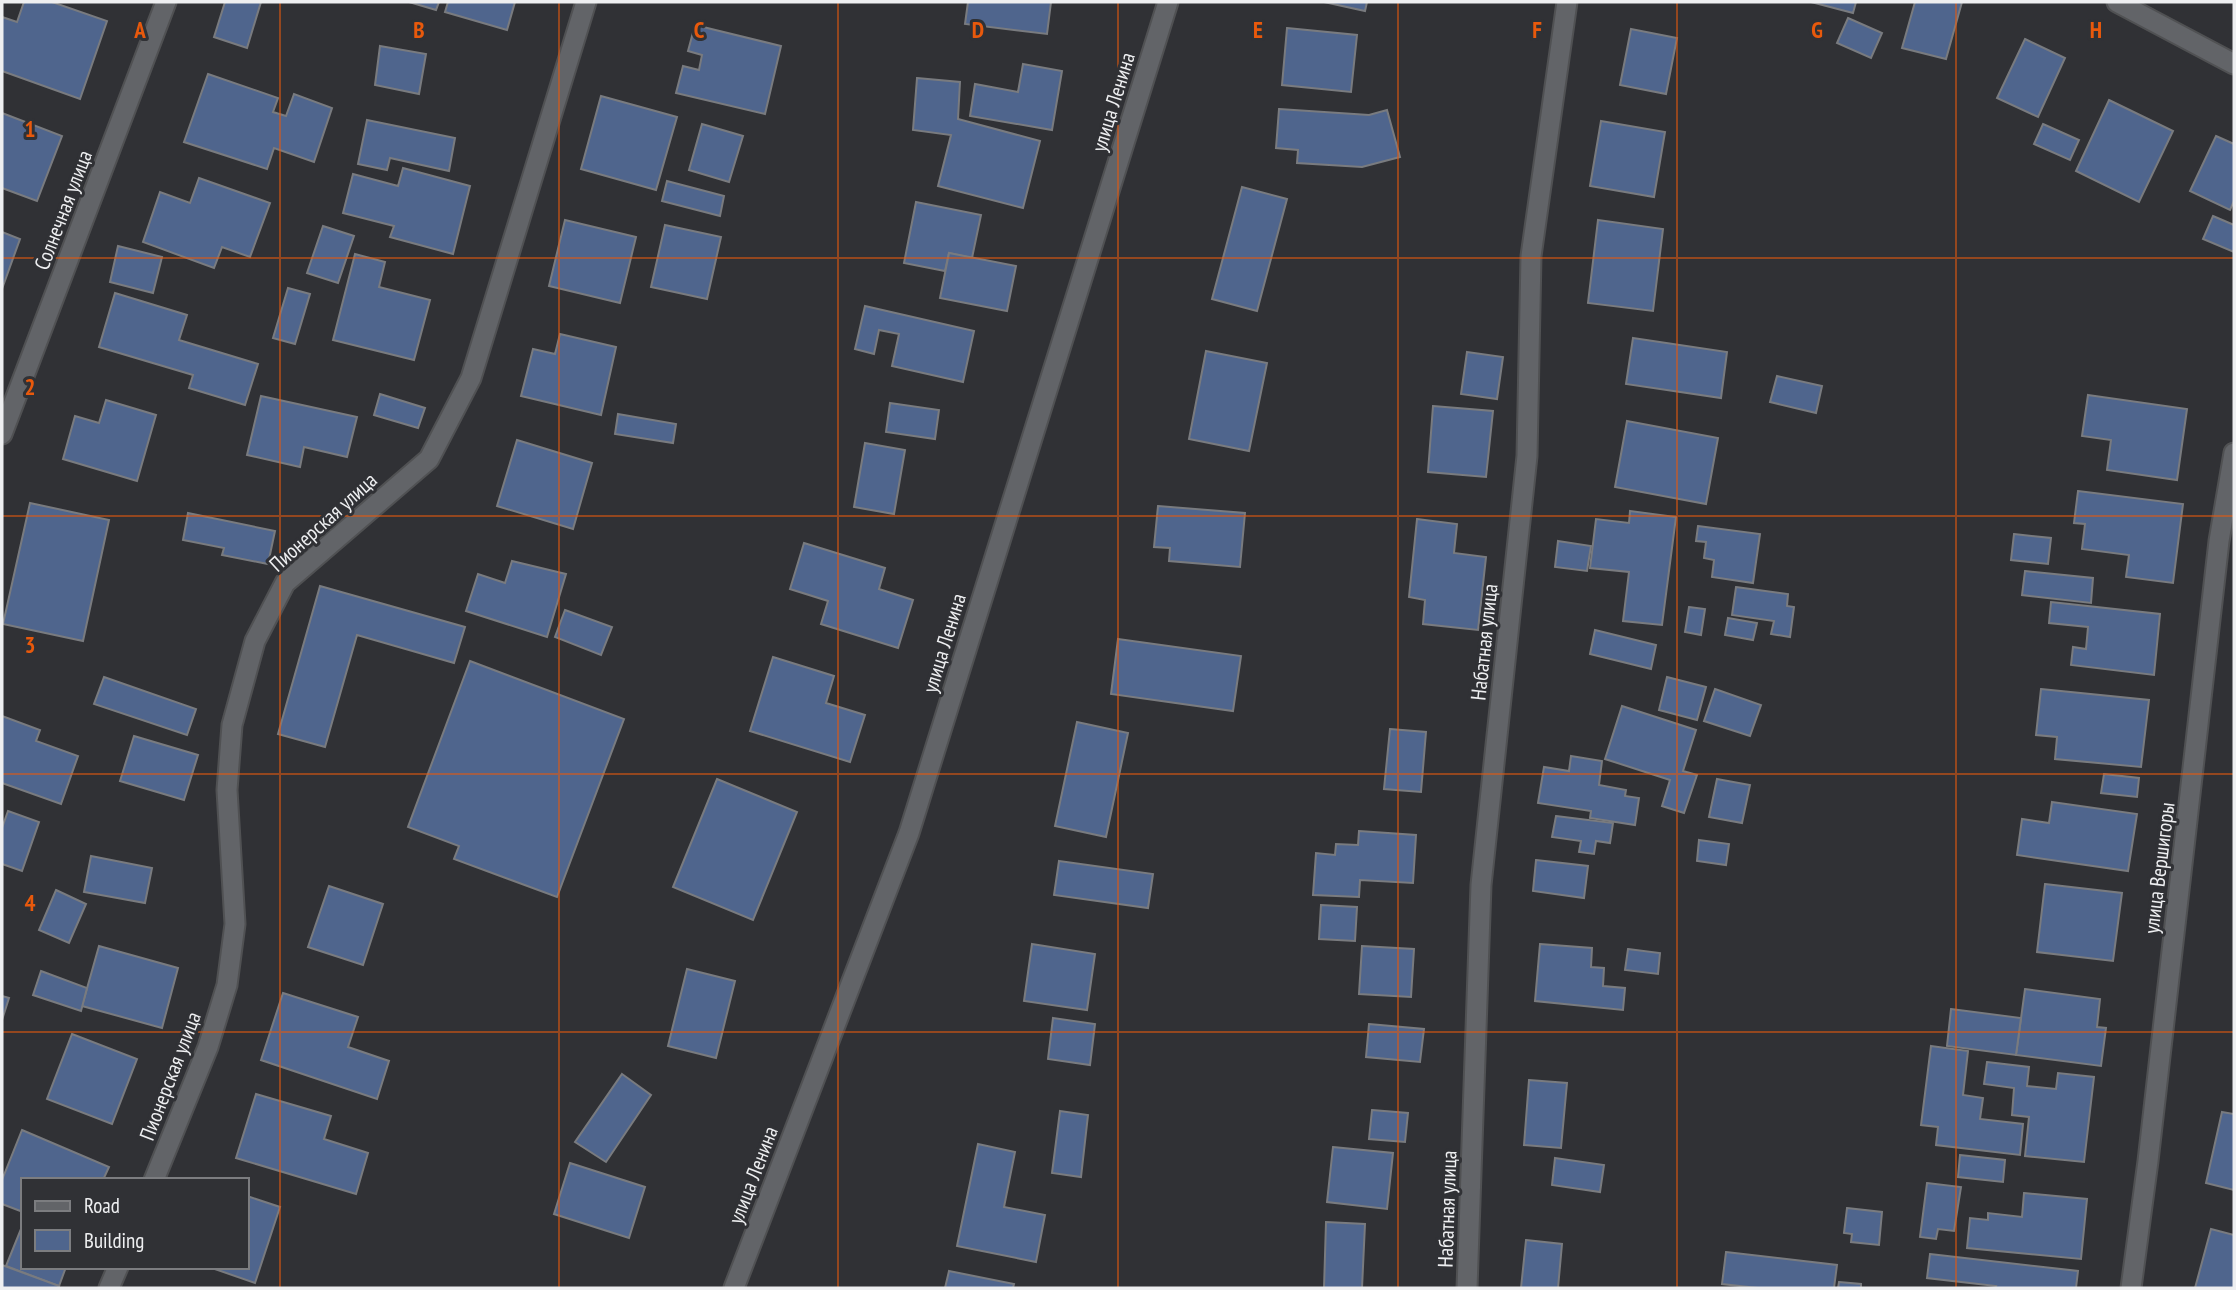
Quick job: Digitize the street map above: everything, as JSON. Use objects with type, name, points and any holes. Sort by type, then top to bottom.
[{"type":"street","name":"Солнечная улица","points":[[2,434],[166,2]]},
{"type":"street","name":"Пионерская улица","points":[[155,1178],[208,1047],[227,985],[235,925],[227,790],[232,724],[255,641],[285,583],[429,460],[471,379],[586,2]]},
{"type":"street","name":"улица Ленина","points":[[734,1288],[909,833],[1168,2]]},
{"type":"street","name":"Набатная улица","points":[[1467,1288],[1481,885],[1527,456],[1531,256],[1567,2]]},
{"type":"street","points":[[2117,2],[2234,64]]},
{"type":"street","name":"улица Вершигоры","points":[[2131,1288],[2227,542],[2234,453]]},
{"type":"street","points":[[109,1288],[117,1269]]},
{"type":"building","points":[[24,2],[52,2],[107,21],[80,99],[2,71],[2,17],[17,22]]},
{"type":"building","points":[[225,2],[261,2],[247,48],[214,37]]},
{"type":"building","points":[[409,2],[439,2],[436,10]]},
{"type":"building","points":[[448,2],[515,2],[507,30],[445,12]]},
{"type":"building","points":[[968,2],[1051,2],[1047,34],[965,24]]},
{"type":"building","points":[[1324,2],[1367,2],[1365,11]]},
{"type":"building","points":[[1811,2],[1856,2],[1853,13]]},
{"type":"building","points":[[1915,2],[1962,2],[1946,59],[1902,48]]},
{"type":"building","points":[[1848,18],[1882,33],[1871,58],[1837,43]]},
{"type":"building","points":[[695,25],[781,46],[765,114],[676,93],[683,66],[699,70],[702,55],[688,51]]},
{"type":"building","points":[[1287,28],[1357,35],[1351,92],[1282,85]]},
{"type":"building","points":[[1631,29],[1677,38],[1666,94],[1620,85]]},
{"type":"building","points":[[2025,39],[2065,58],[2038,117],[1997,98]]},
{"type":"building","points":[[380,46],[426,54],[419,94],[375,85]]},
{"type":"building","points":[[1023,64],[1062,71],[1052,130],[970,116],[975,84],[1018,92]]},
{"type":"building","points":[[208,74],[278,98],[273,112],[286,116],[294,94],[332,108],[314,162],[274,148],[267,169],[184,142]]},
{"type":"building","points":[[917,78],[960,82],[958,119],[1040,141],[1023,208],[938,186],[951,135],[913,130]]},
{"type":"building","points":[[601,96],[677,117],[656,190],[581,169]]},
{"type":"building","points":[[2109,100],[2173,131],[2139,202],[2076,171]]},
{"type":"building","points":[[1279,109],[1369,115],[1387,110],[1400,157],[1362,167],[1297,163],[1298,150],[1276,148]]},
{"type":"building","points":[[2,113],[62,136],[37,201],[2,188]]},
{"type":"building","points":[[367,120],[455,138],[449,171],[390,158],[387,170],[358,164]]},
{"type":"building","points":[[1601,121],[1665,132],[1654,197],[1590,186]]},
{"type":"building","points":[[702,124],[743,136],[729,182],[689,170]]},
{"type":"building","points":[[2043,124],[2079,140],[2070,160],[2034,144]]},
{"type":"building","points":[[2216,136],[2234,144],[2234,201],[2230,210],[2190,191]]},
{"type":"building","points":[[403,168],[470,186],[453,254],[390,237],[394,226],[343,213],[353,174],[398,186]]},
{"type":"building","points":[[199,178],[270,203],[250,257],[222,247],[214,268],[143,242],[160,192],[190,203]]},
{"type":"building","points":[[667,181],[724,196],[720,216],[662,201]]},
{"type":"building","points":[[1242,187],[1287,199],[1257,311],[1212,299]]},
{"type":"building","points":[[916,202],[981,215],[972,258],[949,253],[945,271],[904,263]]},
{"type":"building","points":[[2213,216],[2234,225],[2234,252],[2203,239]]},
{"type":"building","points":[[565,220],[636,237],[620,303],[549,286]]},
{"type":"building","points":[[1598,220],[1663,229],[1653,311],[1588,303]]},
{"type":"building","points":[[665,225],[721,237],[707,299],[651,287]]},
{"type":"building","points":[[323,226],[354,236],[338,283],[307,273]]},
{"type":"building","points":[[2,232],[20,239],[2,289]]},
{"type":"building","points":[[118,246],[162,257],[153,293],[110,282]]},
{"type":"building","points":[[949,253],[1016,266],[1007,311],[940,298]]},
{"type":"building","points":[[355,254],[385,262],[379,287],[430,300],[414,360],[333,340]]},
{"type":"building","points":[[288,288],[310,294],[295,344],[273,338]]},
{"type":"building","points":[[115,293],[187,315],[179,340],[258,364],[245,405],[189,388],[193,375],[99,347]]},
{"type":"building","points":[[865,306],[974,331],[963,382],[892,366],[899,334],[879,330],[874,354],[855,349]]},
{"type":"building","points":[[560,334],[616,347],[601,415],[521,396],[533,349],[555,354]]},
{"type":"building","points":[[1633,338],[1727,352],[1721,398],[1626,384]]},
{"type":"building","points":[[1206,351],[1267,363],[1249,451],[1189,439]]},
{"type":"building","points":[[1467,352],[1503,357],[1497,399],[1461,394]]},
{"type":"building","points":[[1777,376],[1822,386],[1816,413],[1770,402]]},
{"type":"building","points":[[380,394],[425,408],[418,428],[374,415]]},
{"type":"building","points":[[2088,395],[2187,409],[2177,480],[2107,470],[2111,440],[2082,436]]},
{"type":"building","points":[[261,396],[357,417],[347,457],[304,447],[300,467],[247,455]]},
{"type":"building","points":[[106,400],[156,415],[137,481],[63,459],[75,416],[99,423]]},
{"type":"building","points":[[890,403],[939,410],[935,439],[886,432]]},
{"type":"building","points":[[1433,406],[1493,411],[1486,477],[1428,472]]},
{"type":"building","points":[[618,414],[676,424],[673,443],[615,434]]},
{"type":"building","points":[[1627,421],[1718,438],[1706,504],[1615,487]]},
{"type":"building","points":[[517,440],[592,463],[573,529],[497,506]]},
{"type":"building","points":[[865,443],[905,450],[894,514],[854,507]]},
{"type":"building","points":[[2078,491],[2183,504],[2173,583],[2126,577],[2129,555],[2082,549],[2085,524],[2074,523]]},
{"type":"building","points":[[30,503],[109,520],[83,641],[3,624]]},
{"type":"building","points":[[1158,506],[1245,513],[1240,567],[1169,561],[1170,548],[1154,547]]},
{"type":"building","points":[[1630,511],[1676,517],[1662,625],[1623,621],[1629,572],[1590,568],[1596,519],[1629,523]]},
{"type":"building","points":[[188,513],[275,531],[268,564],[222,555],[224,548],[183,540]]},
{"type":"building","points":[[1417,519],[1457,524],[1454,553],[1486,557],[1478,630],[1423,624],[1425,600],[1409,597]]},
{"type":"building","points":[[1698,526],[1760,534],[1753,583],[1712,577],[1714,560],[1704,558],[1706,542],[1696,541]]},
{"type":"building","points":[[2014,534],[2051,538],[2048,564],[2011,560]]},
{"type":"building","points":[[1558,541],[1591,546],[1587,571],[1555,567]]},
{"type":"building","points":[[804,543],[885,568],[879,589],[913,600],[898,648],[821,624],[828,601],[790,589]]},
{"type":"building","points":[[512,561],[566,574],[547,637],[466,611],[478,574],[505,583]]},
{"type":"building","points":[[2025,571],[2093,578],[2091,603],[2022,595]]},
{"type":"building","points":[[320,586],[465,627],[454,663],[357,635],[325,747],[278,734]]},
{"type":"building","points":[[1736,587],[1788,594],[1787,606],[1794,607],[1790,637],[1771,634],[1774,621],[1732,615]]},
{"type":"building","points":[[2051,602],[2160,614],[2154,675],[2071,665],[2073,647],[2086,649],[2088,627],[2049,623]]},
{"type":"building","points":[[1689,607],[1705,609],[1701,635],[1685,632]]},
{"type":"building","points":[[565,610],[612,627],[601,655],[555,637]]},
{"type":"building","points":[[1728,618],[1757,623],[1753,640],[1725,635]]},
{"type":"building","points":[[1595,630],[1656,645],[1651,669],[1590,654]]},
{"type":"building","points":[[1118,639],[1241,656],[1233,711],[1111,694]]},
{"type":"building","points":[[773,657],[834,676],[826,703],[865,715],[850,762],[750,731]]},
{"type":"building","points":[[470,661],[624,719],[557,897],[454,859],[459,846],[408,827]]},
{"type":"building","points":[[104,677],[196,709],[187,735],[94,704]]},
{"type":"building","points":[[1667,677],[1706,687],[1697,720],[1659,710]]},
{"type":"building","points":[[1715,689],[1761,705],[1750,736],[1704,721]]},
{"type":"building","points":[[2041,689],[2149,700],[2141,767],[2055,759],[2057,737],[2036,735]]},
{"type":"building","points":[[1622,706],[1696,730],[1683,771],[1697,775],[1684,813],[1662,806],[1670,780],[1605,759]]},
{"type":"building","points":[[2,716],[40,730],[36,741],[78,756],[61,804],[2,783]]},
{"type":"building","points":[[1077,722],[1128,733],[1106,837],[1055,826]]},
{"type":"building","points":[[1390,729],[1426,732],[1421,792],[1384,789]]},
{"type":"building","points":[[134,736],[198,755],[184,800],[120,781]]},
{"type":"building","points":[[1571,756],[1602,761],[1599,785],[1626,790],[1625,796],[1639,798],[1635,825],[1590,818],[1591,811],[1538,803],[1544,767],[1569,771]]},
{"type":"building","points":[[2104,774],[2139,778],[2137,797],[2101,793]]},
{"type":"building","points":[[717,779],[797,812],[753,920],[673,887]]},
{"type":"building","points":[[1717,779],[1750,785],[1742,823],[1709,817]]},
{"type":"building","points":[[2052,802],[2137,814],[2128,871],[2017,855],[2022,819],[2049,823]]},
{"type":"building","points":[[8,811],[39,822],[22,871],[2,864],[2,828]]},
{"type":"building","points":[[1556,816],[1613,823],[1610,843],[1596,841],[1594,854],[1579,852],[1581,841],[1552,837]]},
{"type":"building","points":[[1359,831],[1416,835],[1413,883],[1360,880],[1359,897],[1313,895],[1316,853],[1335,855],[1336,844],[1358,845]]},
{"type":"building","points":[[1699,840],[1729,844],[1726,865],[1697,861]]},
{"type":"building","points":[[91,856],[152,868],[145,903],[84,892]]},
{"type":"building","points":[[1536,860],[1588,866],[1584,898],[1533,891]]},
{"type":"building","points":[[1059,861],[1153,874],[1148,908],[1054,895]]},
{"type":"building","points":[[2045,884],[2122,893],[2113,961],[2037,952]]},
{"type":"building","points":[[329,886],[383,904],[363,965],[308,947]]},
{"type":"building","points":[[56,890],[86,904],[69,943],[39,930]]},
{"type":"building","points":[[1321,905],[1357,907],[1355,941],[1319,939]]},
{"type":"building","points":[[1032,944],[1095,954],[1087,1010],[1024,1001]]},
{"type":"building","points":[[1540,944],[1592,948],[1591,967],[1604,968],[1603,986],[1625,988],[1623,1010],[1535,1001]]},
{"type":"building","points":[[99,946],[178,968],[162,1028],[82,1006]]},
{"type":"building","points":[[1362,946],[1414,949],[1411,997],[1359,994]]},
{"type":"building","points":[[1628,949],[1660,953],[1658,974],[1625,970]]},
{"type":"building","points":[[687,969],[735,981],[716,1058],[668,1046]]},
{"type":"building","points":[[41,971],[87,988],[81,1011],[33,995]]},
{"type":"building","points":[[2025,989],[2100,999],[2097,1027],[2106,1028],[2101,1066],[2016,1055]]},
{"type":"building","points":[[283,993],[358,1017],[348,1047],[389,1061],[377,1099],[261,1060]]},
{"type":"building","points":[[2,996],[9,998],[2,1020]]},
{"type":"building","points":[[1951,1009],[2021,1018],[2016,1055],[1947,1046]]},
{"type":"building","points":[[1053,1018],[1095,1024],[1090,1065],[1048,1059]]},
{"type":"building","points":[[1369,1024],[1424,1029],[1420,1062],[1366,1057]]},
{"type":"building","points":[[72,1034],[137,1059],[112,1124],[47,1099]]},
{"type":"building","points":[[1931,1046],[1968,1051],[1963,1095],[1983,1098],[1980,1119],[2023,1124],[2020,1155],[1936,1145],[1938,1127],[1921,1125]]},
{"type":"building","points":[[1987,1062],[2029,1067],[2027,1086],[2056,1089],[2058,1073],[2094,1077],[2084,1162],[2025,1156],[2029,1117],[2012,1115],[2014,1088],[1984,1084]]},
{"type":"building","points":[[622,1074],[651,1095],[606,1162],[575,1142]]},
{"type":"building","points":[[1529,1080],[1567,1083],[1561,1148],[1524,1145]]},
{"type":"building","points":[[256,1094],[331,1116],[324,1139],[368,1153],[356,1194],[236,1158]]},
{"type":"building","points":[[1372,1110],[1408,1113],[1405,1142],[1369,1139]]},
{"type":"building","points":[[1060,1111],[1088,1115],[1081,1177],[1052,1173]]},
{"type":"building","points":[[2222,1112],[2234,1114],[2234,1190],[2206,1183]]},
{"type":"building","points":[[22,1130],[109,1167],[104,1178],[21,1178],[21,1211],[2,1204],[2,1180]]},
{"type":"building","points":[[978,1144],[1015,1152],[1004,1207],[1045,1215],[1036,1262],[957,1246]]},
{"type":"building","points":[[1333,1147],[1393,1153],[1387,1209],[1327,1202]]},
{"type":"building","points":[[1960,1155],[2005,1160],[2003,1182],[1958,1177]]},
{"type":"building","points":[[1555,1158],[1604,1165],[1600,1192],[1552,1185]]},
{"type":"building","points":[[570,1163],[645,1187],[629,1238],[554,1214]]},
{"type":"building","points":[[1927,1183],[1961,1187],[1954,1231],[1938,1229],[1936,1239],[1920,1237]]},
{"type":"building","points":[[2024,1193],[2087,1199],[2081,1259],[1967,1248],[1970,1218],[1988,1220],[1988,1213],[2022,1217]]},
{"type":"building","points":[[248,1196],[280,1207],[255,1283],[215,1269],[248,1269]]},
{"type":"building","points":[[1847,1208],[1882,1212],[1879,1245],[1851,1242],[1852,1234],[1844,1233]]},
{"type":"building","points":[[1326,1222],[1365,1224],[1362,1288],[1324,1288]]},
{"type":"building","points":[[21,1229],[21,1269],[65,1269],[59,1286],[6,1266]]},
{"type":"building","points":[[2211,1229],[2234,1235],[2234,1288],[2195,1288]]},
{"type":"building","points":[[1526,1240],[1562,1244],[1558,1288],[1521,1288]]},
{"type":"building","points":[[1726,1252],[1837,1265],[1834,1288],[1758,1288],[1722,1284]]},
{"type":"building","points":[[1930,1254],[2078,1271],[2076,1288],[1995,1288],[1996,1286],[1927,1278]]},
{"type":"building","points":[[2,1265],[59,1286],[2,1288]]},
{"type":"building","points":[[949,1271],[1014,1284],[1013,1288],[945,1288]]},
{"type":"building","points":[[1839,1282],[1861,1284],[1861,1288],[1838,1288]]}]
